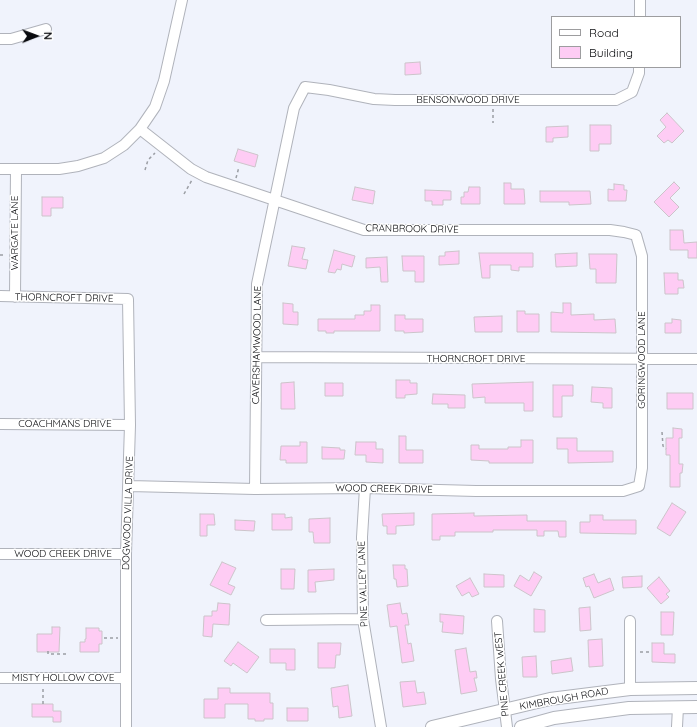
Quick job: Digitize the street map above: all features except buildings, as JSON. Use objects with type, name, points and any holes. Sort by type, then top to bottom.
[{"type":"street","points":[[0,168],[59,169],[89,163],[114,153],[140,129],[155,106],[162,89],[182,0]]},
{"type":"street","points":[[640,0],[640,16]]},
{"type":"street","points":[[0,39],[11,39],[46,29]]},
{"type":"street","name":"BENSONWOOD DRIVE","points":[[305,87],[330,90],[374,99],[395,100],[616,100],[632,92],[639,68]]},
{"type":"street","name":"CAVERSHAMWOOD LANE","points":[[255,489],[257,284],[294,108],[305,87]]},
{"type":"street","name":"CRANBROOK DRIVE","points":[[140,129],[197,172],[224,185],[364,230],[610,230],[636,235]]},
{"type":"street","name":"WARGATE LANE","points":[[15,297],[16,169]]},
{"type":"street","name":"GORINGWOOD LANE","points":[[636,235],[642,256],[642,468],[639,486]]},
{"type":"street","name":"THORNCROFT DRIVE","points":[[0,296],[128,299]]},
{"type":"street","name":"DOGWOOD VILLA DRIVE","points":[[126,727],[126,554],[130,425],[128,299]]},
{"type":"street","name":"THORNCROFT DRIVE","points":[[256,357],[697,359]]},
{"type":"street","name":"COACHMANS DRIVE","points":[[0,424],[130,425]]},
{"type":"street","name":"WOOD CREEK DRIVE","points":[[129,486],[255,489],[365,488],[476,491],[623,491],[639,486]]},
{"type":"street","name":"PINE VALLEY LANE","points":[[365,488],[362,537],[363,619],[381,727]]},
{"type":"street","name":"WOOD CREEK DRIVE","points":[[0,554],[126,554]]},
{"type":"street","points":[[266,620],[363,619]]},
{"type":"street","name":"PINE CREEK WEST","points":[[497,620],[504,710],[507,727]]},
{"type":"street","points":[[630,621],[630,688]]},
{"type":"street","name":"MISTY HOLLOW COVE","points":[[0,678],[126,678]]},
{"type":"street","name":"KIMBROUGH ROAD","points":[[432,727],[550,699],[630,688],[697,688]]},
{"type":"street","points":[[677,727],[678,707]]},
{"type":"street","name":"KIMBROUGH ROAD","points":[[521,727],[554,718],[629,708],[697,707]]},
{"type":"path","points":[[493,107],[493,123]]},
{"type":"path","points":[[145,170],[148,160],[161,145]]},
{"type":"path","points":[[184,194],[197,172]]},
{"type":"path","points":[[662,432],[663,446],[666,449]]},
{"type":"path","points":[[104,638],[126,638]]},
{"type":"path","points":[[48,651],[48,654],[68,654]]},
{"type":"path","points":[[636,652],[652,652]]},
{"type":"path","points":[[43,704],[44,678]]}]
